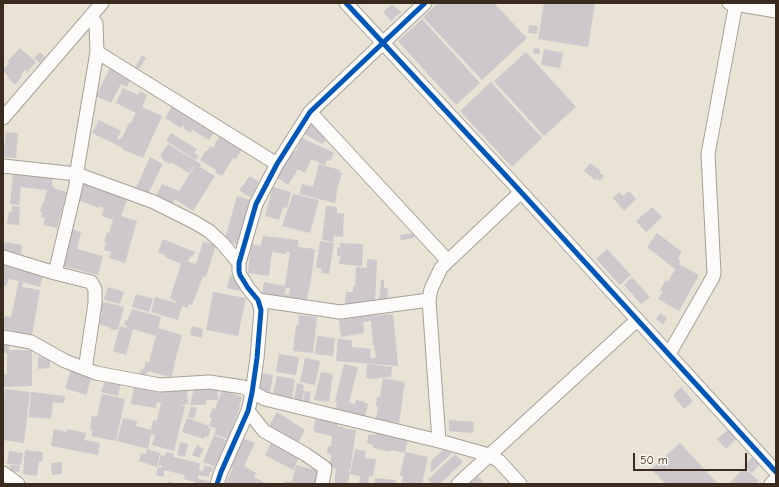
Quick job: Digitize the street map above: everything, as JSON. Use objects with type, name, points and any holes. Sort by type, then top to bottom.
[{"type":"street","points":[[3,118],[102,3]]},
{"type":"street","points":[[346,3],[522,192],[776,472]]},
{"type":"street","points":[[217,484],[248,411],[257,358],[261,310],[258,300],[240,275],[239,263],[256,204],[277,164],[310,112],[425,3]]},
{"type":"street","points":[[669,354],[714,273],[708,154],[734,3],[776,11]]},
{"type":"street","points":[[55,273],[76,185],[97,52],[96,24],[91,16]]},
{"type":"street","points":[[97,52],[277,164]]},
{"type":"street","points":[[310,112],[448,261]]},
{"type":"street","points":[[3,166],[77,174],[154,202],[209,231],[222,243],[239,263]]},
{"type":"street","points":[[439,441],[429,300],[431,289],[441,268],[522,192]]},
{"type":"street","points":[[3,257],[90,282],[95,290],[95,303],[86,363],[83,368]]},
{"type":"street","points":[[258,300],[340,312],[429,300]]},
{"type":"street","points":[[458,484],[637,320]]},
{"type":"street","points":[[3,337],[31,342],[65,361],[96,373],[160,385],[209,382],[243,387],[265,399],[439,441],[489,455],[498,461],[520,484]]},
{"type":"street","points":[[248,411],[264,431],[305,454],[325,468],[322,484]]},
{"type":"street","points":[[3,473],[18,484]]},
{"type":"street","points":[[771,484],[776,479]]},
{"type":"building","points":[[438,3],[494,3],[527,38],[482,80],[423,17]]},
{"type":"building","points":[[544,3],[595,3],[588,47],[538,39]]},
{"type":"building","points":[[392,4],[401,12],[391,21],[383,12]]},
{"type":"building","points":[[422,19],[480,83],[456,105],[398,41]]},
{"type":"building","points":[[529,25],[538,26],[537,34],[528,33]]},
{"type":"building","points":[[20,48],[36,62],[27,72],[25,70],[15,85],[7,77],[8,76],[3,70],[9,63],[7,62]]},
{"type":"building","points":[[534,48],[540,49],[540,54],[533,53]]},
{"type":"building","points":[[544,49],[563,53],[560,68],[541,65]]},
{"type":"building","points":[[40,52],[45,57],[40,63],[34,58]]},
{"type":"building","points":[[526,52],[576,107],[544,136],[494,81]]},
{"type":"building","points":[[142,55],[146,58],[139,69],[135,67]]},
{"type":"building","points":[[110,68],[131,78],[127,87],[121,84],[111,103],[96,96]]},
{"type":"building","points":[[491,82],[542,138],[512,167],[460,111]]},
{"type":"building","points":[[123,88],[138,95],[140,91],[147,95],[142,107],[162,116],[143,158],[92,133],[99,120],[121,131],[117,139],[119,140],[122,138],[129,123],[130,124],[136,113],[116,103]]},
{"type":"building","points":[[173,105],[215,131],[209,140],[192,130],[191,133],[183,128],[185,126],[183,125],[181,128],[165,118]]},
{"type":"building","points":[[312,123],[328,138],[322,144],[305,134]]},
{"type":"building","points":[[6,132],[18,133],[16,158],[3,157]]},
{"type":"building","points":[[171,133],[197,149],[194,153],[199,156],[196,160],[166,141]]},
{"type":"building","points":[[220,135],[242,149],[236,159],[233,158],[222,176],[215,172],[216,170],[200,160],[210,146],[213,148]]},
{"type":"building","points":[[302,138],[334,153],[330,161],[327,160],[325,165],[311,159],[305,173],[298,169],[288,185],[276,177],[293,152],[296,151]]},
{"type":"building","points":[[168,144],[201,164],[200,167],[215,176],[193,211],[175,199],[173,203],[156,196],[162,184],[179,191],[194,167],[189,173],[171,162],[170,164],[162,160],[163,158],[160,156]]},
{"type":"building","points":[[150,157],[163,164],[148,194],[136,188]]},
{"type":"building","points":[[590,163],[601,171],[600,173],[604,176],[600,181],[596,178],[595,180],[584,171]]},
{"type":"building","points":[[319,164],[340,170],[339,172],[342,173],[336,193],[335,203],[299,194],[302,184],[313,187]]},
{"type":"building","points":[[13,173],[53,177],[53,188],[67,192],[57,228],[43,225],[45,218],[41,217],[42,212],[40,211],[47,190],[21,187],[19,205],[10,204]]},
{"type":"building","points":[[250,176],[259,182],[250,197],[239,190]]},
{"type":"building","points":[[85,182],[128,197],[121,216],[137,221],[125,263],[109,258],[111,252],[104,250],[106,243],[104,242],[107,232],[109,233],[113,220],[102,216],[104,208],[99,206],[99,208],[78,200]]},
{"type":"building","points":[[273,187],[291,192],[287,208],[283,207],[279,220],[265,216]]},
{"type":"building","points":[[629,191],[636,199],[624,211],[613,198],[619,192],[623,196]]},
{"type":"building","points":[[293,194],[319,200],[310,233],[282,226]]},
{"type":"building","points":[[237,196],[250,200],[237,244],[228,242],[225,239]]},
{"type":"building","points":[[12,206],[20,207],[19,225],[7,224],[9,212],[12,212]]},
{"type":"building","points":[[326,206],[337,207],[337,213],[344,214],[343,237],[334,236],[333,242],[322,240]]},
{"type":"building","points":[[652,207],[662,217],[646,232],[636,221]]},
{"type":"building","points":[[72,229],[81,232],[77,249],[103,256],[98,275],[63,266]]},
{"type":"building","points":[[414,233],[414,238],[401,240],[400,235]]},
{"type":"building","points":[[657,233],[682,252],[678,258],[681,261],[679,264],[699,275],[679,311],[658,299],[663,292],[660,290],[666,280],[668,282],[675,269],[647,247]]},
{"type":"building","points":[[263,236],[298,240],[298,247],[315,249],[307,300],[262,294],[264,282],[285,286],[290,252],[286,252],[286,254],[272,252],[269,276],[248,273],[251,244],[261,246]],"holes":[[[286,288],[290,288],[289,295],[285,294]]]},
{"type":"building","points":[[163,239],[195,252],[192,257],[190,256],[188,262],[196,264],[203,242],[216,245],[206,277],[203,276],[192,305],[189,304],[188,308],[182,306],[178,320],[151,312],[155,297],[176,303],[177,301],[171,300],[172,298],[170,298],[181,264],[158,252]]},
{"type":"building","points":[[320,241],[334,243],[329,274],[321,273],[322,269],[316,268]]},
{"type":"building","points":[[5,242],[22,245],[21,254],[3,251]]},
{"type":"building","points":[[340,243],[363,244],[362,266],[339,264],[340,256],[337,256],[337,247],[340,248]]},
{"type":"building","points":[[607,249],[631,275],[620,285],[596,259]]},
{"type":"building","points":[[367,259],[377,260],[375,303],[362,305],[345,304],[346,292],[353,292],[353,286],[355,286],[356,267],[367,268]]},
{"type":"building","points":[[3,263],[44,272],[40,287],[23,282],[22,287],[40,290],[32,335],[3,329],[3,318],[5,318],[5,316],[11,317],[19,281],[9,279],[6,286],[3,286]]},
{"type":"building","points":[[230,275],[237,277],[241,284],[239,291],[227,288]]},
{"type":"building","points":[[632,277],[650,297],[641,304],[624,285]]},
{"type":"building","points":[[381,280],[384,280],[384,288],[388,288],[387,303],[379,302]]},
{"type":"building","points":[[108,287],[124,292],[120,304],[105,300],[104,298]]},
{"type":"building","points":[[213,292],[246,298],[238,336],[206,330]]},
{"type":"building","points":[[136,294],[153,299],[149,312],[132,307]]},
{"type":"building","points":[[102,302],[124,307],[118,329],[110,329],[111,328],[99,324],[102,312],[100,312]]},
{"type":"building","points":[[132,309],[161,317],[158,328],[182,335],[171,377],[148,371],[146,376],[140,375],[141,369],[144,369],[146,361],[149,362],[156,336],[133,329],[126,355],[113,351],[120,326],[127,328],[127,326],[124,325],[125,320],[127,321]]},
{"type":"building","points":[[660,313],[667,318],[663,324],[656,319]]},
{"type":"building","points":[[393,314],[398,366],[336,361],[338,339],[352,340],[352,347],[371,349],[370,358],[376,358],[373,345],[371,321],[363,322],[364,333],[341,337],[339,320],[372,315]]},
{"type":"building","points":[[299,315],[317,317],[313,353],[293,351],[296,325],[298,326]]},
{"type":"building","points":[[192,326],[203,329],[202,338],[190,335]]},
{"type":"building","points":[[317,336],[335,338],[333,356],[315,354]]},
{"type":"building","points":[[3,344],[9,344],[9,350],[32,350],[32,386],[3,387],[3,374],[7,374],[7,353],[3,353]]},
{"type":"building","points":[[279,354],[299,357],[296,375],[276,372]]},
{"type":"building","points":[[50,356],[50,368],[38,369],[38,357]]},
{"type":"building","points":[[305,358],[320,361],[315,385],[300,382]]},
{"type":"building","points":[[344,364],[358,367],[349,403],[355,404],[356,400],[368,404],[365,417],[335,410],[337,402],[335,401]]},
{"type":"building","points":[[367,364],[392,367],[391,377],[378,379],[366,378]]},
{"type":"building","points":[[71,370],[92,377],[86,395],[65,388]]},
{"type":"building","points":[[321,372],[333,374],[329,402],[314,400]]},
{"type":"building","points":[[261,373],[273,375],[270,393],[263,392],[259,387]]},
{"type":"building","points":[[277,376],[295,379],[292,399],[273,394]]},
{"type":"building","points":[[383,378],[405,382],[399,423],[376,419],[378,407],[376,406],[377,397],[380,397]]},
{"type":"building","points":[[105,381],[121,384],[118,396],[101,392]]},
{"type":"building","points":[[297,383],[304,385],[302,402],[294,400]]},
{"type":"building","points":[[134,387],[160,392],[187,390],[188,404],[180,405],[185,406],[174,451],[152,445],[155,435],[151,434],[148,449],[117,441],[123,418],[137,421],[136,426],[151,430],[153,420],[157,421],[161,403],[157,402],[156,408],[131,404]]},
{"type":"building","points":[[681,387],[693,401],[684,409],[673,395]]},
{"type":"building","points":[[194,388],[218,388],[218,400],[206,400],[206,405],[190,405]]},
{"type":"building","points":[[5,389],[30,392],[24,443],[3,440],[3,407]]},
{"type":"building","points":[[222,390],[242,397],[240,407],[228,439],[214,434],[216,428],[209,426],[212,418],[209,417],[213,408],[215,409]]},
{"type":"building","points":[[305,391],[311,392],[309,404],[303,402]]},
{"type":"building","points":[[31,392],[65,396],[64,403],[53,402],[51,419],[29,417]]},
{"type":"building","points":[[102,394],[125,399],[116,441],[91,436],[93,429],[90,429],[92,416],[97,417]]},
{"type":"building","points":[[191,407],[197,408],[194,419],[188,417]]},
{"type":"building","points":[[277,412],[305,430],[298,443],[269,426]]},
{"type":"building","points":[[187,418],[209,426],[208,428],[211,429],[208,437],[205,436],[204,439],[182,432]]},
{"type":"building","points":[[316,418],[338,424],[337,426],[343,428],[356,430],[350,470],[348,472],[350,472],[348,484],[334,484],[336,468],[330,467],[331,455],[327,453],[328,446],[331,446],[332,436],[314,432],[315,429],[313,429]]},
{"type":"building","points":[[449,420],[474,422],[473,433],[449,431]]},
{"type":"building","points":[[54,429],[67,432],[67,429],[86,433],[84,440],[100,443],[98,455],[51,446]]},
{"type":"building","points":[[729,429],[737,438],[726,449],[717,439]]},
{"type":"building","points":[[376,432],[408,439],[405,452],[428,457],[422,484],[401,484],[403,476],[400,475],[405,453],[373,448],[373,445],[367,443],[369,434],[375,435]]},
{"type":"building","points":[[214,435],[228,441],[217,467],[203,462]]},
{"type":"building","points":[[242,438],[255,443],[244,466],[256,473],[254,477],[268,484],[225,484],[233,468],[229,466]]},
{"type":"building","points":[[272,441],[300,456],[293,470],[265,455]]},
{"type":"building","points":[[180,442],[188,444],[185,457],[177,455]]},
{"type":"building","points":[[680,443],[718,484],[666,484],[651,469]]},
{"type":"building","points":[[197,445],[204,449],[199,458],[192,455]]},
{"type":"building","points":[[147,449],[160,453],[157,467],[139,461],[141,453],[146,454]]},
{"type":"building","points":[[355,449],[366,451],[365,458],[376,459],[373,476],[369,476],[368,484],[359,484],[360,476],[350,474]]},
{"type":"building","points":[[25,450],[43,452],[42,462],[39,461],[37,476],[23,474]]},
{"type":"building","points":[[443,450],[452,453],[432,472],[431,461]]},
{"type":"building","points":[[9,451],[23,453],[21,465],[7,464]]},
{"type":"building","points":[[166,452],[174,454],[173,457],[199,463],[199,470],[203,471],[204,466],[213,467],[209,477],[198,475],[198,479],[209,481],[209,484],[195,484],[195,482],[184,479],[185,475],[164,470],[164,477],[156,475],[158,467],[162,468],[163,466],[158,465],[161,455],[165,456]]},
{"type":"building","points":[[455,454],[463,462],[440,484],[432,484],[428,480]]},
{"type":"building","points":[[752,457],[760,464],[752,473],[744,466]]},
{"type":"building","points":[[62,462],[62,474],[52,475],[51,463]]},
{"type":"building","points":[[10,465],[20,466],[19,472],[10,471]]},
{"type":"building","points":[[296,465],[319,471],[319,484],[284,484],[285,481],[292,482]]},
{"type":"building","points":[[744,468],[759,481],[756,484],[729,484]]},
{"type":"building","points":[[478,476],[483,482],[481,484],[469,484]]},
{"type":"building","points":[[375,478],[396,480],[395,484],[374,484]]},
{"type":"building","points":[[169,481],[178,484],[168,484]]},
{"type":"cycle path","points":[[346,3],[521,192],[776,472]]},
{"type":"cycle path","points":[[217,484],[248,411],[257,358],[261,310],[258,300],[248,288],[239,271],[239,263],[256,204],[277,164],[310,112],[425,3]]}]
